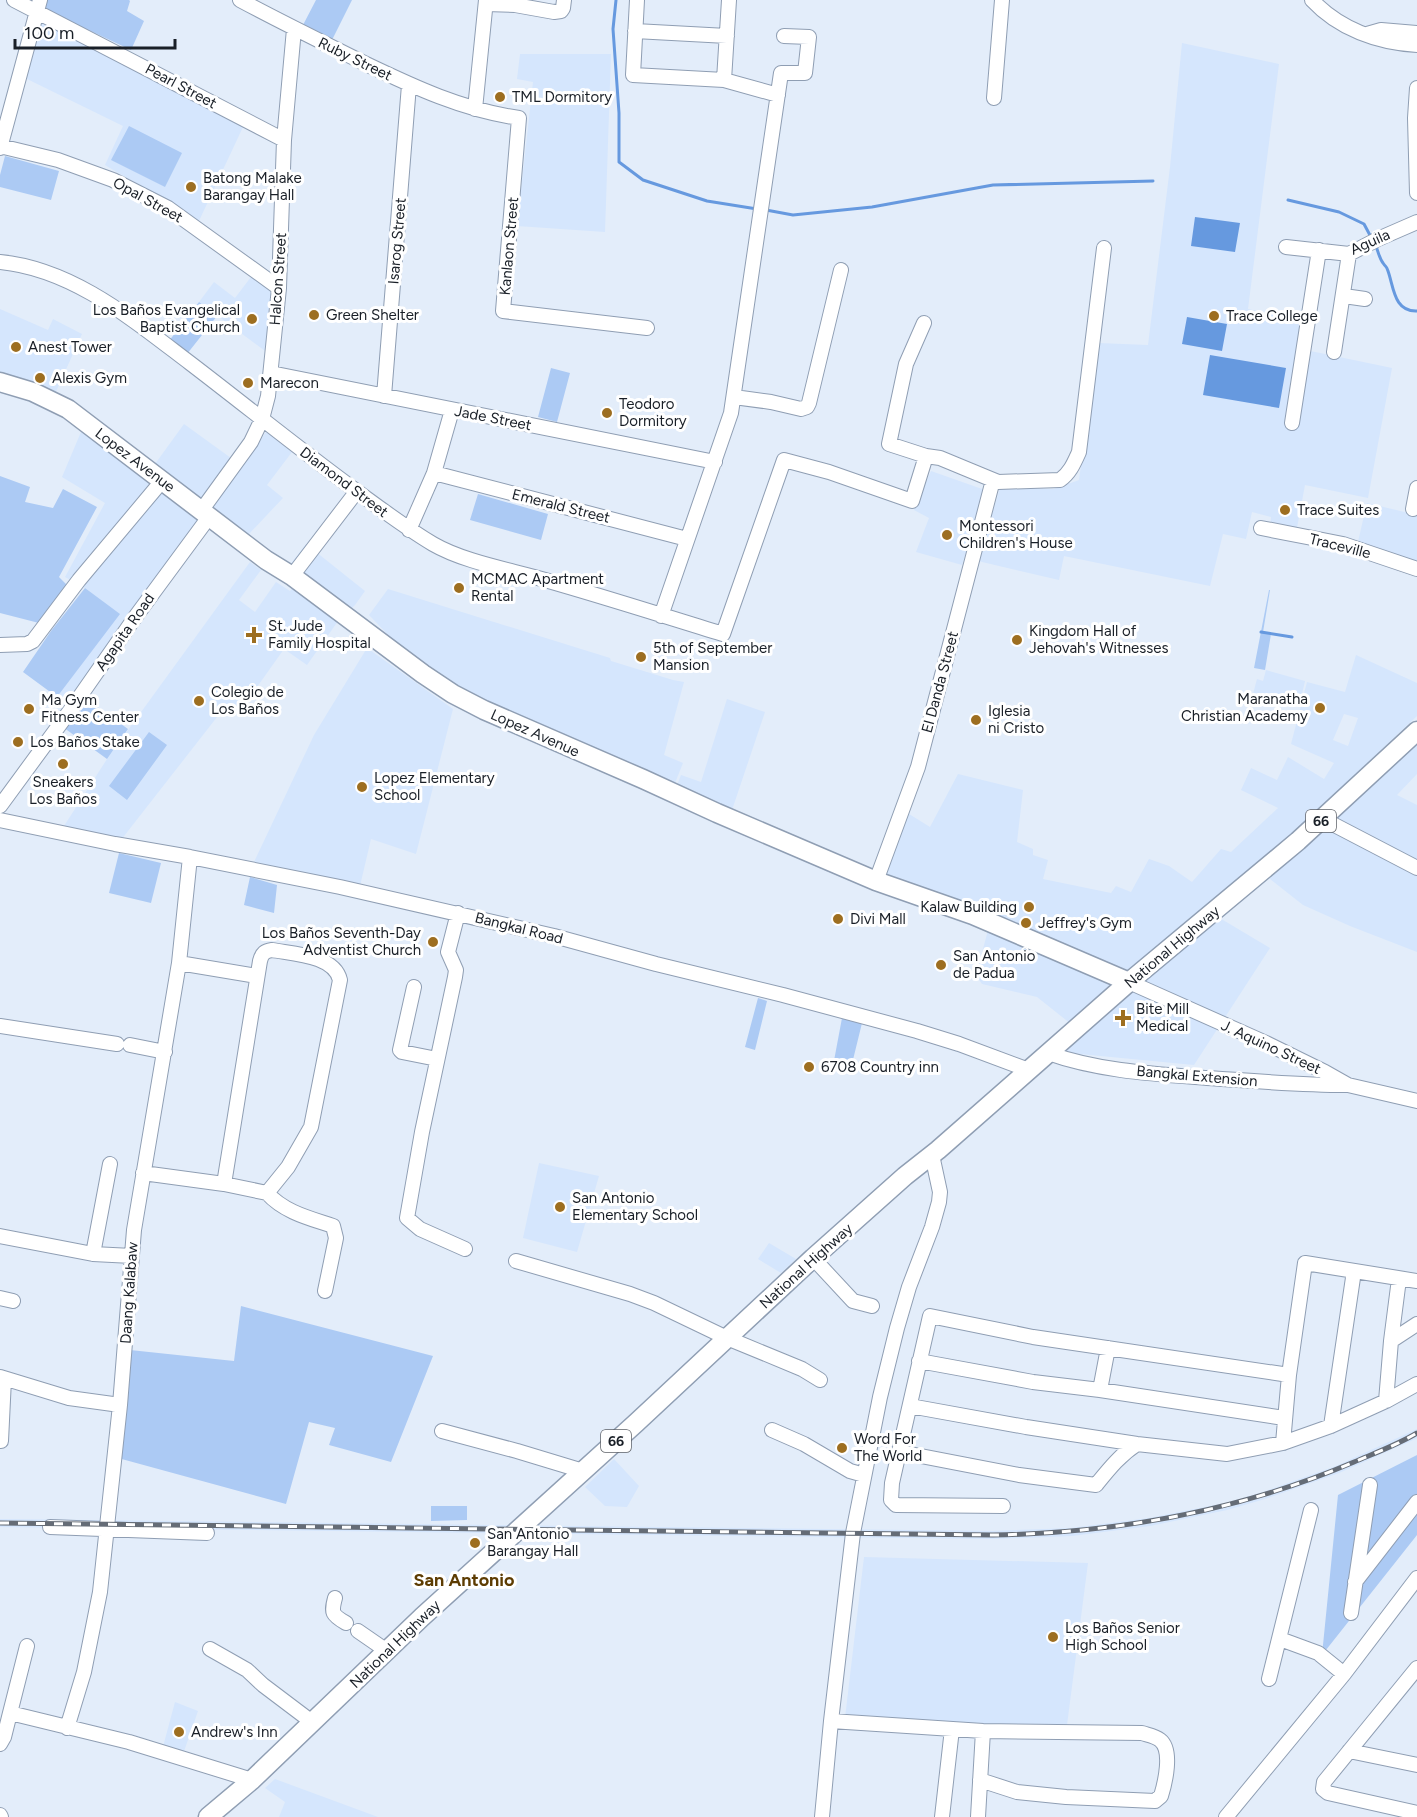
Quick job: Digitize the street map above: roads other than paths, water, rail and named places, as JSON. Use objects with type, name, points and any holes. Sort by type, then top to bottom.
[{"type":"main road","name":"Lopez Avenue","points":[[0,382],[33,392],[68,409],[266,560],[292,576],[453,694],[484,710],[876,881],[973,915],[1129,982]]},
{"type":"main road","name":"National Highway","points":[[208,1817],[252,1780],[387,1651],[813,1258],[1129,982],[1265,870],[1417,732]]},
{"type":"street","name":"Pearl Street","points":[[14,0],[39,5],[284,140]]},
{"type":"street","name":"Ruby Street","points":[[240,0],[409,85],[474,110]]},
{"type":"street","points":[[474,110],[486,2],[554,12],[561,11],[564,0]]},
{"type":"street","points":[[637,0],[633,75],[724,80],[778,95]]},
{"type":"street","points":[[724,80],[729,0]]},
{"type":"street","points":[[994,98],[1002,0]]},
{"type":"street","points":[[1312,0],[1335,20],[1352,29],[1382,41],[1417,45]]},
{"type":"street","points":[[0,147],[39,5]]},
{"type":"street","name":"Halcon Street","points":[[205,514],[251,442],[262,419],[268,396],[279,288],[284,140],[294,29]]},
{"type":"street","points":[[1367,34],[1381,30],[1417,33]]},
{"type":"street","points":[[635,31],[727,36]]},
{"type":"street","points":[[661,615],[731,413],[781,73],[805,73],[808,37],[783,36]]},
{"type":"street","name":"Isarog Street","points":[[384,396],[409,85]]},
{"type":"street","points":[[1417,88],[1415,140],[1417,194]]},
{"type":"street","name":"Kanlaon Street","points":[[474,110],[519,118],[503,311],[647,328]]},
{"type":"street","name":"Opal Street","points":[[0,147],[58,160],[123,185],[168,208],[279,288]]},
{"type":"street","name":"Aguila","points":[[1286,246],[1349,254],[1417,222]]},
{"type":"street","points":[[924,323],[906,364],[889,444],[940,458],[998,482],[1060,480],[1067,475],[1079,452],[1104,248]]},
{"type":"street","points":[[1292,423],[1319,250]]},
{"type":"street","points":[[1334,352],[1349,254]]},
{"type":"street","name":"Diamond Street","points":[[0,262],[13,263],[56,276],[102,300],[138,324],[357,492],[409,530],[437,546],[465,558],[564,585],[723,634],[784,460],[829,472],[912,501],[926,456]]},
{"type":"street","points":[[734,397],[801,409],[807,407],[841,270]]},
{"type":"street","points":[[1344,296],[1365,299]]},
{"type":"street","name":"Jade Street","points":[[271,374],[715,462]]},
{"type":"street","points":[[409,530],[434,473],[452,410]]},
{"type":"street","name":"Emerald Street","points":[[434,473],[687,538]]},
{"type":"street","name":"El Danda Street","points":[[876,881],[918,767],[993,480]]},
{"type":"street","points":[[2,648],[33,641],[79,580],[162,481]]},
{"type":"street","points":[[1413,509],[1417,488]]},
{"type":"street","points":[[292,576],[357,492]]},
{"type":"street","name":"Agapita Road","points":[[0,806],[85,691],[205,514]]},
{"type":"street","name":"Traceville","points":[[1261,528],[1343,544],[1417,569]]},
{"type":"street","points":[[1323,819],[1417,868]]},
{"type":"street","name":"Bangkal Road","points":[[0,820],[458,913],[554,936],[900,1026],[959,1044],[1029,1070]]},
{"type":"street","name":"Daang Kalabaw","points":[[67,1728],[84,1672],[100,1592],[120,1405],[134,1230],[165,1052],[190,857]]},
{"type":"street","points":[[458,913],[448,951],[456,970],[455,977],[422,1132],[407,1218],[420,1229],[465,1249]]},
{"type":"street","points":[[224,1184],[261,954],[272,950],[322,960],[339,974],[340,980],[311,1127],[288,1167],[267,1193]]},
{"type":"street","points":[[178,963],[257,976]]},
{"type":"street","name":"J. Aquino Street","points":[[1129,982],[1266,1043],[1348,1085],[1417,1101]]},
{"type":"street","points":[[414,987],[400,1050],[437,1059]]},
{"type":"street","points":[[0,1026],[165,1052]]},
{"type":"street","name":"Bangkal Extension","points":[[1048,1053],[1100,1067],[1162,1074],[1348,1085]]},
{"type":"street","points":[[822,1817],[853,1533],[880,1397],[897,1328],[939,1202],[940,1192],[932,1155]]},
{"type":"street","points":[[93,1254],[111,1164]]},
{"type":"street","points":[[143,1173],[224,1184],[267,1193],[275,1203],[333,1226],[336,1238],[325,1290]]},
{"type":"street","points":[[0,1236],[93,1254],[132,1256]]},
{"type":"street","points":[[813,1258],[853,1301],[872,1306]]},
{"type":"street","points":[[516,1262],[646,1300],[727,1338],[802,1369],[820,1380]]},
{"type":"street","points":[[1283,1443],[1289,1375],[1305,1263],[1417,1281]]},
{"type":"street","points":[[1331,1426],[1354,1271]]},
{"type":"street","points":[[1386,1401],[1399,1279]]},
{"type":"street","points":[[1003,1506],[896,1504],[891,1500],[892,1483],[930,1316],[1033,1337],[1289,1375]]},
{"type":"street","points":[[1391,1341],[1417,1324]]},
{"type":"street","points":[[1100,1390],[1108,1348]]},
{"type":"street","points":[[919,1361],[1033,1382],[1284,1418]]},
{"type":"street","points":[[1,1441],[2,1378],[69,1398],[120,1405]]},
{"type":"street","points":[[910,1406],[1137,1444],[1227,1454],[1283,1443],[1331,1426],[1417,1384]]},
{"type":"street","points":[[772,1430],[804,1444],[850,1471],[864,1475]]},
{"type":"street","points":[[442,1431],[583,1471]]},
{"type":"street","points":[[900,1452],[1019,1475],[1096,1485],[1119,1458],[1137,1444]]},
{"type":"street","points":[[1351,1613],[1370,1485]]},
{"type":"street","points":[[1354,1584],[1417,1502]]},
{"type":"street","points":[[1269,1679],[1311,1510]]},
{"type":"street","points":[[50,1527],[207,1533]]},
{"type":"street","points":[[1226,1817],[1344,1674],[1417,1578]]},
{"type":"street","points":[[335,1598],[332,1609],[335,1616],[387,1651]]},
{"type":"street","points":[[1280,1639],[1318,1653],[1344,1674]]},
{"type":"street","points":[[0,1744],[4,1737],[27,1646]]},
{"type":"street","points":[[210,1649],[247,1670],[312,1722]]},
{"type":"street","points":[[1417,1668],[1324,1782],[1323,1789],[1328,1793],[1417,1813]]},
{"type":"street","points":[[10,1713],[129,1742],[252,1780]]},
{"type":"street","points":[[831,1721],[983,1731],[1142,1733],[1163,1741],[1167,1752],[1167,1768],[1161,1796],[1155,1801],[1017,1792],[981,1780]]},
{"type":"street","points":[[942,1817],[952,1729]]},
{"type":"street","points":[[978,1817],[983,1731]]},
{"type":"street","points":[[1349,1751],[1417,1765]]},
{"type":"water","points":[[1195,217],[1240,223],[1235,252],[1191,246]]},
{"type":"water","points":[[1187,317],[1227,324],[1222,351],[1182,344]]},
{"type":"water","points":[[1210,355],[1286,368],[1279,408],[1203,395]]},
{"type":"waterway","points":[[616,0],[613,29],[619,113],[619,162],[643,180],[707,201],[757,209]]},
{"type":"waterway","points":[[766,210],[793,215],[872,207],[993,185],[1153,181]]},
{"type":"waterway","points":[[1288,200],[1339,212],[1364,224],[1372,239]]},
{"type":"waterway","points":[[1375,244],[1380,259],[1387,268],[1399,303],[1404,308],[1417,311]]},
{"type":"waterway","points":[[1261,632],[1292,637]]},
{"type":"railway","points":[[0,1523],[993,1535],[1040,1533],[1132,1524],[1222,1506],[1311,1479],[1386,1449],[1417,1433]]},
{"type":"place","name":"TML Dormitory","points":[[500,97]]},
{"type":"place","name":"Batong Malake Barangay Hall","points":[[191,187]]},
{"type":"place","name":"Green Shelter","points":[[314,315]]},
{"type":"place","name":"Trace College","points":[[1214,316]]},
{"type":"place","name":"Los Baños Evangelical Baptist Church","points":[[252,319]]},
{"type":"place","name":"Anest Tower","points":[[16,347]]},
{"type":"place","name":"Alexis Gym","points":[[40,378]]},
{"type":"place","name":"Marecon","points":[[248,383]]},
{"type":"place","name":"Teodoro Dormitory","points":[[607,413]]},
{"type":"place","name":"Trace Suites","points":[[1285,510]]},
{"type":"place","name":"Montessori Children's House","points":[[947,535]]},
{"type":"place","name":"MCMAC Apartment Rental","points":[[459,588]]},
{"type":"place","name":"St. Jude Family Hospital","points":[[254,635]]},
{"type":"place","name":"Kingdom Hall of Jehovah's Witnesses","points":[[1017,640]]},
{"type":"place","name":"5th of September Mansion","points":[[641,657]]},
{"type":"place","name":"Colegio de Los Baños","points":[[199,701]]},
{"type":"place","name":"Maranatha Christian Academy","points":[[1320,708]]},
{"type":"place","name":"Ma Gym Fitness Center","points":[[29,709]]},
{"type":"place","name":"Iglesia ni Cristo","points":[[976,720]]},
{"type":"place","name":"Los Baños Stake","points":[[18,742]]},
{"type":"place","name":"Sneakers Los Baños","points":[[63,764]]},
{"type":"place","name":"Lopez Elementary School","points":[[362,787]]},
{"type":"place","name":"Kalaw Building","points":[[1029,907]]},
{"type":"place","name":"Divi Mall","points":[[838,919]]},
{"type":"place","name":"Jeffrey's Gym","points":[[1026,923]]},
{"type":"place","name":"Los Baños Seventh-Day Adventist Church","points":[[433,942]]},
{"type":"place","name":"San Antonio de Padua","points":[[941,965]]},
{"type":"place","name":"Bite Mill Medical","points":[[1123,1018]]},
{"type":"place","name":"6708 Country inn","points":[[809,1067]]},
{"type":"place","name":"San Antonio Elementary School","points":[[560,1207]]},
{"type":"place","name":"Word For The World","points":[[842,1448]]},
{"type":"place","name":"San Antonio Barangay Hall","points":[[475,1543]]},
{"type":"place","name":"Los Baños Senior High School","points":[[1053,1637]]},
{"type":"place","name":"Andrew's Inn","points":[[179,1732]]},
{"type":"district","name":"San Antonio","points":[[464,1580]]}]
